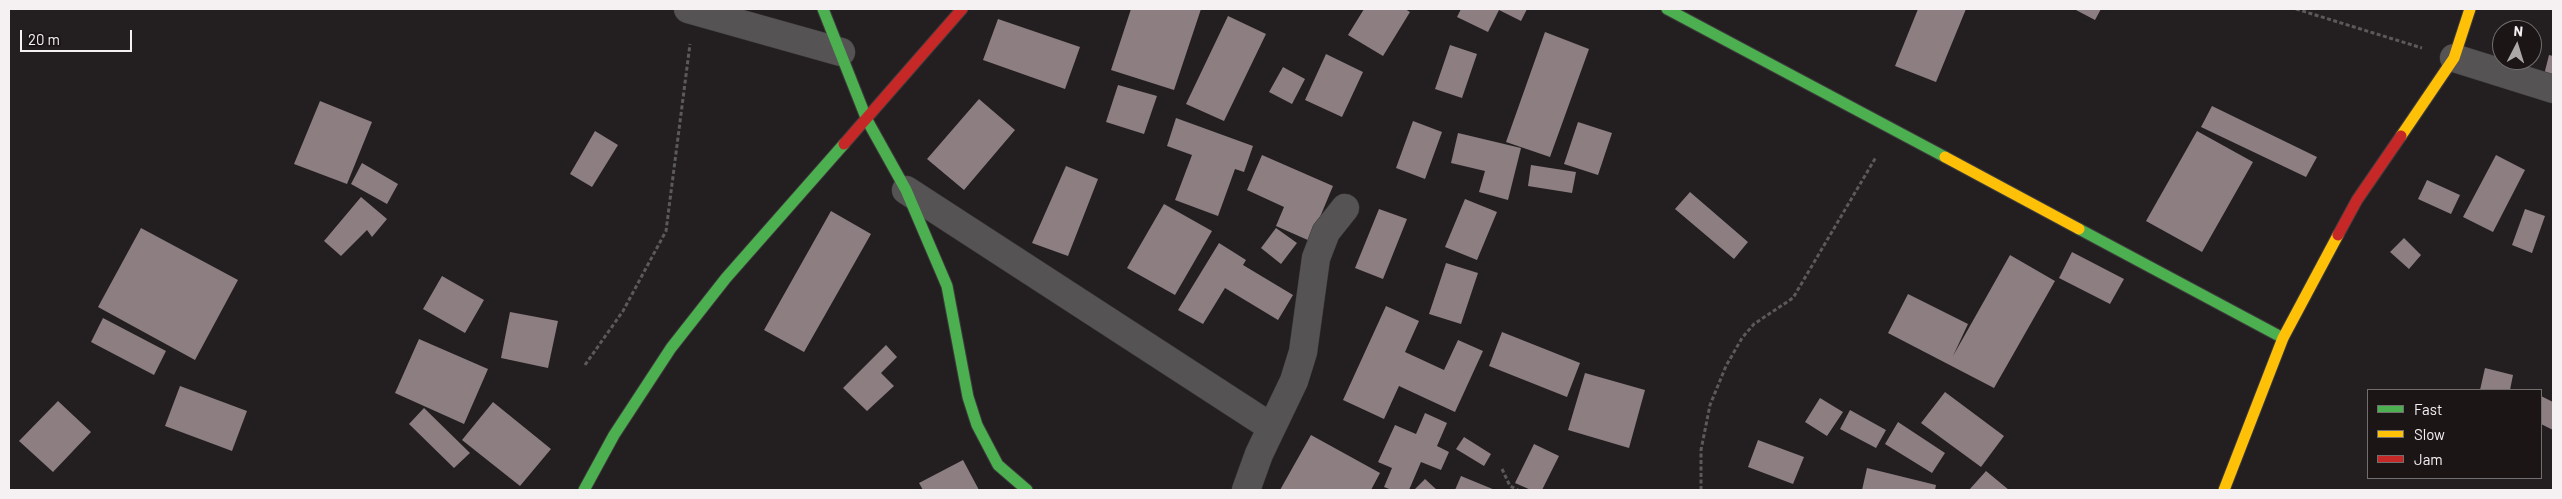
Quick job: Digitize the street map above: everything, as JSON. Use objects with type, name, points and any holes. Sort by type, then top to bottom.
[{"type":"street","points":[[823,9],[867,120],[906,190],[947,286],[968,397],[977,426],[998,465],[1026,490]]},
{"type":"street","points":[[584,490],[614,435],[671,348],[726,278],[867,120],[962,9]]},
{"type":"street","points":[[1667,9],[2283,338]]},
{"type":"street","points":[[2224,490],[2283,338],[2357,200],[2454,58],[2470,9]]},
{"type":"street","points":[[692,10],[841,52]]},
{"type":"street","points":[[2454,58],[2553,89]]},
{"type":"street","points":[[906,190],[1271,428]]},
{"type":"street","points":[[1246,490],[1271,428],[1294,381],[1303,352],[1316,258],[1326,232],[1345,208]]},
{"type":"path","points":[[2296,9],[2454,58]]},
{"type":"path","points":[[585,365],[622,311],[666,231],[692,10]]},
{"type":"path","points":[[1701,490],[1701,450],[1710,405],[1726,366],[1742,338],[1754,324],[1793,298],[1892,130]]},
{"type":"path","points":[[1502,469],[1510,486],[1518,490]]},
{"type":"building","points":[[1131,9],[1201,9],[1174,90],[1111,70]]},
{"type":"building","points":[[1364,9],[1405,9],[1410,12],[1383,56],[1348,35]]},
{"type":"building","points":[[1461,9],[1527,9],[1521,21],[1499,10],[1488,32],[1457,17]]},
{"type":"building","points":[[1918,9],[1966,9],[1936,82],[1895,66]]},
{"type":"building","points":[[2074,9],[2101,9],[2095,20]]},
{"type":"building","points":[[1228,16],[1266,34],[1224,121],[1186,104]]},
{"type":"building","points":[[998,19],[1080,47],[1065,89],[983,60]]},
{"type":"building","points":[[1545,32],[1589,49],[1550,157],[1506,142]]},
{"type":"building","points":[[1450,45],[1477,54],[1462,98],[1435,89]]},
{"type":"building","points":[[1326,54],[1363,72],[1342,117],[1305,100]]},
{"type":"building","points":[[2549,55],[2553,56],[2553,78],[2544,75]]},
{"type":"building","points":[[1283,67],[1305,79],[1292,104],[1269,92]]},
{"type":"building","points":[[1118,85],[1157,96],[1144,134],[1106,122]]},
{"type":"building","points":[[979,99],[1015,130],[964,190],[927,159]]},
{"type":"building","points":[[320,101],[372,122],[347,184],[294,164]]},
{"type":"building","points":[[2212,106],[2317,157],[2306,177],[2201,127]]},
{"type":"building","points":[[1176,118],[1253,146],[1244,172],[1235,169],[1218,216],[1175,200],[1192,155],[1167,146]]},
{"type":"building","points":[[1413,121],[1442,132],[1425,179],[1396,168]]},
{"type":"building","points":[[1578,122],[1612,133],[1598,175],[1564,164]]},
{"type":"building","points":[[595,131],[618,145],[592,187],[570,174]]},
{"type":"building","points":[[2197,131],[2253,162],[2202,252],[2146,221]]},
{"type":"building","points":[[1458,133],[1521,148],[1508,200],[1479,192],[1485,171],[1451,163]]},
{"type":"building","points":[[1262,155],[1333,186],[1310,241],[1276,226],[1284,207],[1247,190]]},
{"type":"building","points":[[2496,155],[2525,170],[2493,232],[2463,217]]},
{"type":"building","points":[[362,163],[398,184],[387,204],[351,184]]},
{"type":"building","points":[[1531,165],[1576,172],[1572,193],[1528,186]]},
{"type":"building","points":[[1066,166],[1098,179],[1068,256],[1032,243]]},
{"type":"building","points":[[2427,180],[2460,195],[2451,214],[2418,199]]},
{"type":"building","points":[[1690,192],[1748,242],[1734,259],[1675,209]]},
{"type":"building","points":[[361,197],[387,219],[372,237],[367,230],[341,256],[324,241]]},
{"type":"building","points":[[1465,199],[1497,212],[1477,260],[1445,247]]},
{"type":"building","points":[[1164,204],[1212,231],[1175,295],[1127,268]]},
{"type":"building","points":[[1379,209],[1407,219],[1383,279],[1355,268]]},
{"type":"building","points":[[2525,209],[2545,216],[2532,253],[2512,245]]},
{"type":"building","points":[[831,211],[871,234],[804,352],[764,330]]},
{"type":"building","points":[[141,228],[238,280],[195,360],[98,307]]},
{"type":"building","points":[[1276,228],[1297,243],[1281,264],[1261,248]]},
{"type":"building","points":[[2404,238],[2421,255],[2409,269],[2390,252]]},
{"type":"building","points":[[1219,243],[1246,260],[1243,265],[1293,295],[1278,320],[1225,288],[1203,324],[1178,310]]},
{"type":"building","points":[[2072,252],[2124,279],[2110,304],[2059,278]]},
{"type":"building","points":[[2010,255],[2055,281],[1994,388],[1888,333],[1908,294],[1968,324],[1953,356]]},
{"type":"building","points":[[1446,263],[1478,273],[1461,324],[1429,314]]},
{"type":"building","points":[[442,276],[484,300],[465,333],[423,309]]},
{"type":"building","points":[[1386,306],[1419,321],[1405,352],[1444,370],[1458,340],[1483,351],[1455,412],[1399,386],[1384,419],[1343,400]]},
{"type":"building","points":[[510,312],[558,321],[548,368],[501,358]]},
{"type":"building","points":[[103,318],[166,351],[154,375],[91,342]]},
{"type":"building","points":[[1502,332],[1580,363],[1567,397],[1489,366]]},
{"type":"building","points":[[419,339],[488,369],[464,424],[395,393]]},
{"type":"building","points":[[886,345],[897,357],[881,373],[894,386],[867,411],[843,388]]},
{"type":"building","points":[[2485,368],[2513,375],[2510,389],[2480,389]]},
{"type":"building","points":[[1585,373],[1645,390],[1629,448],[1568,430]]},
{"type":"building","points":[[180,386],[247,411],[232,451],[165,426]]},
{"type":"building","points":[[1945,392],[2004,436],[1981,467],[1921,423]]},
{"type":"building","points":[[2542,396],[2553,402],[2553,430],[2542,424]]},
{"type":"building","points":[[1820,398],[1843,412],[1827,436],[1805,422]]},
{"type":"building","points":[[58,401],[91,432],[53,472],[19,441]]},
{"type":"building","points":[[493,402],[551,449],[520,486],[462,440]]},
{"type":"building","points":[[424,408],[470,453],[454,468],[409,424]]},
{"type":"building","points":[[1850,410],[1886,430],[1876,448],[1840,429]]},
{"type":"building","points":[[1425,413],[1447,423],[1437,446],[1449,452],[1441,470],[1421,462],[1409,490],[1392,490],[1384,487],[1392,468],[1378,462],[1395,425],[1416,434]]},
{"type":"building","points":[[1898,422],[1945,453],[1932,473],[1885,444]]},
{"type":"building","points":[[1311,435],[1380,473],[1371,490],[1280,490]]},
{"type":"building","points":[[1464,437],[1491,454],[1484,466],[1456,449]]},
{"type":"building","points":[[1758,440],[1804,457],[1793,484],[1748,467]]},
{"type":"building","points":[[1534,444],[1559,456],[1542,490],[1531,490],[1515,483]]},
{"type":"building","points":[[963,460],[979,490],[923,490],[919,483]]},
{"type":"building","points":[[1867,468],[1936,485],[1935,490],[1862,490]]},
{"type":"building","points":[[1986,471],[2009,490],[1969,490]]},
{"type":"building","points":[[1461,476],[1495,490],[1455,490]]},
{"type":"building","points":[[1425,479],[1437,490],[1414,490]]},
{"type":"traffic: fast","points":[[823,9],[867,120],[906,190],[947,286],[968,397],[977,425],[998,465],[1027,490]]},
{"type":"traffic: fast","points":[[1667,9],[1945,157]]},
{"type":"traffic: fast","points":[[584,490],[614,435],[671,348],[726,278],[844,144]]},
{"type":"traffic: fast","points":[[2079,229],[2283,338]]},
{"type":"traffic: slow","points":[[2401,136],[2454,58],[2470,9]]},
{"type":"traffic: slow","points":[[1945,157],[2079,229]]},
{"type":"traffic: slow","points":[[2224,490],[2283,338],[2338,235]]},
{"type":"traffic: jam","points":[[844,144],[962,9]]},
{"type":"traffic: jam","points":[[2338,235],[2357,200],[2401,136]]}]
